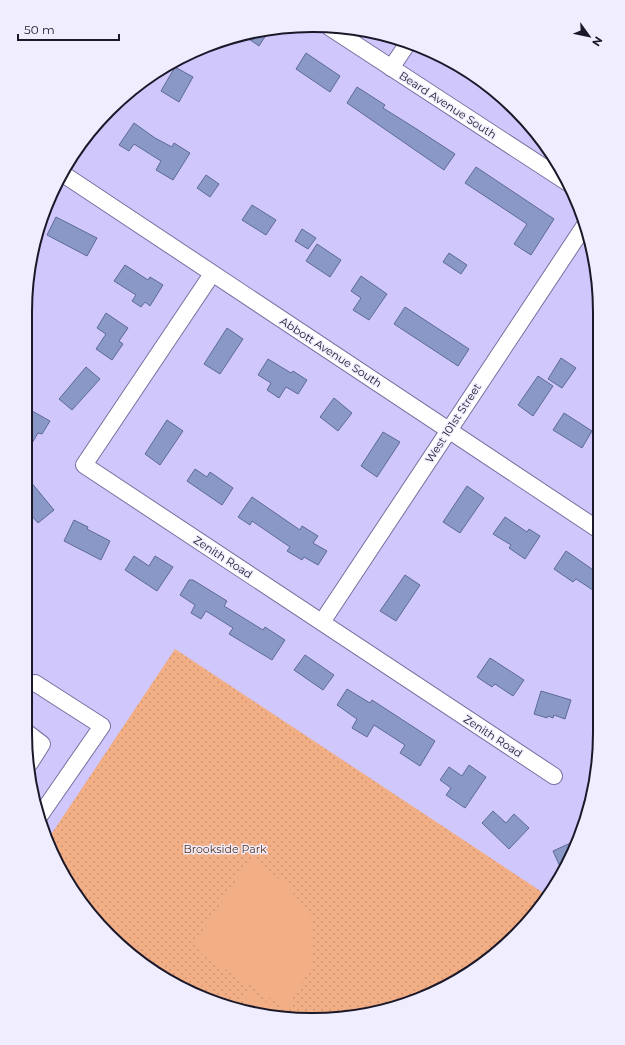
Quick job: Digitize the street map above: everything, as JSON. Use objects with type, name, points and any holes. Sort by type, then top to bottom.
[{"type":"street","name":"Beard Avenue South","points":[[339,33],[557,176]]},
{"type":"street","points":[[392,68],[405,48]]},
{"type":"street","name":"Abbott Avenue South","points":[[67,177],[593,526]]},
{"type":"street","name":"West 101st Street","points":[[322,622],[581,232]]},
{"type":"street","name":"Zenith Road","points":[[212,274],[84,465],[554,776]]},
{"type":"street","points":[[32,684],[35,683],[102,726],[44,810]]},
{"type":"street","points":[[32,737],[42,744],[33,758]]},
{"type":"green space","name":"Brookside Park","points":[[175,649],[543,892],[511,931],[483,955],[453,975],[420,992],[367,1008],[349,1011],[312,1013],[276,1011],[258,1008],[205,992],[172,975],[142,955],[114,931],[90,903],[70,873],[51,834]]},
{"type":"green space","points":[[251,858],[287,885],[312,920],[313,963],[287,1009],[200,953],[195,942]]},
{"type":"green space","points":[[251,991],[279,1011],[258,1008],[242,1003]]},
{"type":"building","points":[[266,36],[259,46],[249,39]]},
{"type":"building","points":[[306,53],[340,76],[330,92],[296,69]]},
{"type":"building","points":[[176,68],[193,77],[179,102],[161,91],[174,69]]},
{"type":"building","points":[[357,87],[385,105],[383,108],[455,154],[444,170],[347,103]]},
{"type":"building","points":[[134,123],[155,138],[172,147],[174,143],[190,153],[173,180],[156,170],[161,161],[134,144],[129,151],[119,145]]},
{"type":"building","points":[[476,167],[554,219],[531,255],[514,244],[527,224],[465,183]]},
{"type":"building","points":[[206,175],[219,184],[210,197],[197,188]]},
{"type":"building","points":[[252,205],[276,220],[266,235],[242,220]]},
{"type":"building","points":[[56,217],[97,238],[87,256],[47,235]]},
{"type":"building","points":[[302,229],[316,238],[308,249],[295,241]]},
{"type":"building","points":[[317,244],[341,260],[330,277],[306,261]]},
{"type":"building","points":[[449,253],[467,265],[461,274],[443,262]]},
{"type":"building","points":[[125,265],[148,280],[150,277],[163,285],[150,306],[145,302],[141,307],[132,301],[136,295],[114,281]]},
{"type":"building","points":[[361,276],[387,294],[369,320],[353,310],[361,298],[351,291]]},
{"type":"building","points":[[405,307],[469,349],[458,366],[394,324]]},
{"type":"building","points":[[106,313],[128,328],[119,341],[123,344],[112,360],[96,349],[106,334],[97,328]]},
{"type":"building","points":[[227,328],[243,339],[220,374],[204,364]]},
{"type":"building","points":[[561,358],[576,368],[562,388],[548,379]]},
{"type":"building","points":[[268,359],[291,373],[293,371],[307,380],[298,394],[286,387],[279,398],[267,390],[271,383],[258,375]]},
{"type":"building","points":[[86,367],[100,379],[72,410],[59,399]]},
{"type":"building","points":[[538,376],[553,386],[533,416],[518,405]]},
{"type":"building","points":[[334,398],[352,413],[338,431],[320,417]]},
{"type":"building","points":[[32,411],[50,421],[42,434],[38,433],[32,443]]},
{"type":"building","points":[[564,413],[592,431],[582,448],[553,430]]},
{"type":"building","points":[[167,420],[183,431],[160,465],[145,454]]},
{"type":"building","points":[[383,432],[400,442],[377,477],[361,466]]},
{"type":"building","points":[[195,469],[207,477],[210,472],[233,488],[222,505],[187,481]]},
{"type":"building","points":[[32,483],[54,510],[38,523],[32,516]]},
{"type":"building","points":[[467,486],[484,498],[460,533],[443,522]]},
{"type":"building","points":[[252,497],[300,530],[302,526],[318,536],[313,543],[327,551],[318,565],[304,557],[302,560],[287,551],[290,547],[252,521],[250,525],[238,517]]},
{"type":"building","points":[[505,517],[527,532],[529,529],[540,536],[525,559],[509,548],[511,545],[493,534]]},
{"type":"building","points":[[74,520],[88,527],[87,529],[110,541],[101,560],[64,541]]},
{"type":"building","points":[[566,551],[593,570],[593,590],[576,579],[573,582],[554,569]]},
{"type":"building","points":[[134,556],[149,566],[155,556],[173,567],[157,591],[125,570]]},
{"type":"building","points":[[405,575],[420,585],[396,621],[380,611]]},
{"type":"building","points":[[189,580],[193,580],[227,601],[224,606],[263,630],[265,627],[285,640],[272,660],[229,634],[233,628],[206,611],[201,619],[191,613],[195,605],[180,595]]},
{"type":"building","points":[[305,655],[334,675],[323,690],[294,670]]},
{"type":"building","points":[[490,658],[524,680],[513,696],[495,684],[492,687],[477,677]]},
{"type":"building","points":[[347,689],[370,703],[372,700],[435,741],[420,766],[400,753],[405,745],[374,725],[367,737],[352,728],[357,719],[337,705]]},
{"type":"building","points":[[541,691],[571,700],[565,719],[554,715],[553,718],[548,716],[547,718],[534,714]]},
{"type":"building","points":[[469,765],[486,777],[465,808],[446,795],[451,788],[440,780],[449,767],[462,776]]},
{"type":"building","points":[[493,811],[506,823],[514,814],[529,828],[509,849],[482,823]]},
{"type":"building","points":[[571,843],[559,865],[553,851]]}]
